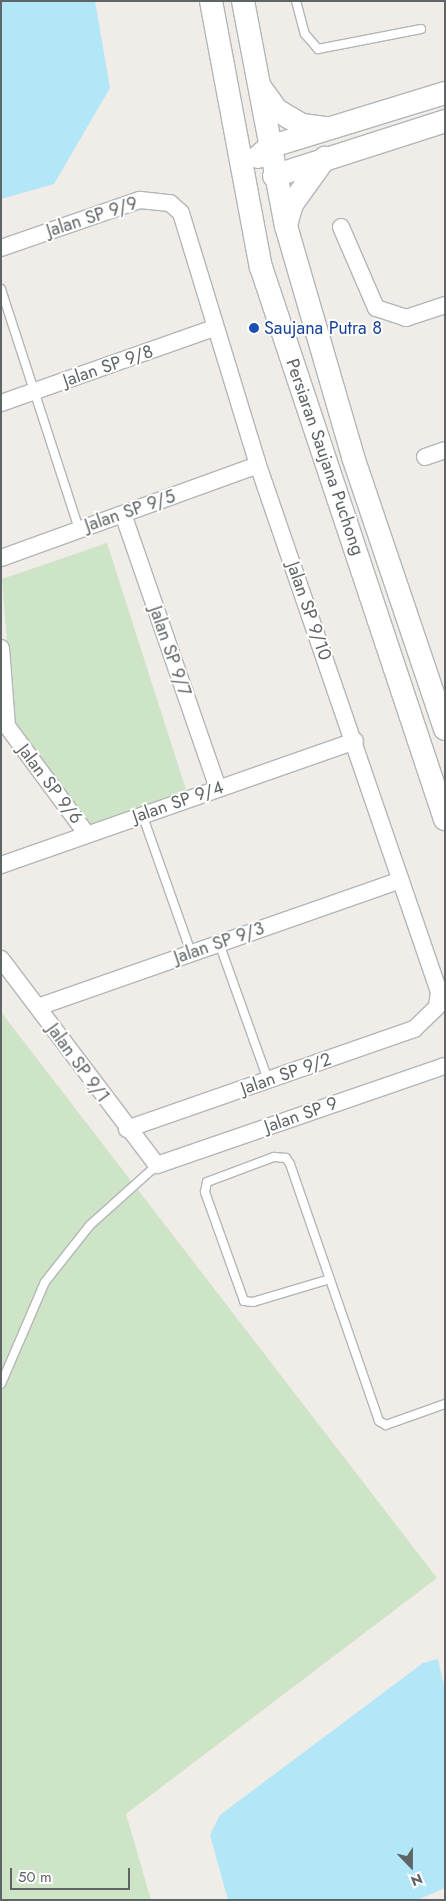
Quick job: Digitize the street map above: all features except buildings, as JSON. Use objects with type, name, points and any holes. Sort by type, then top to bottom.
[{"type":"street","name":"Persiaran Saujana Puchong","points":[[211,1],[244,189],[261,267],[445,819]]},
{"type":"street","name":"Persiaran Saujana Puchong","points":[[243,1],[260,86],[274,176],[286,226],[353,457],[445,729]]},
{"type":"street","points":[[260,86],[277,110],[302,125],[326,128]]},
{"type":"street","points":[[244,189],[254,163],[269,147],[445,93]]},
{"type":"street","points":[[233,129],[254,163],[274,176],[445,121]]},
{"type":"street","points":[[286,226],[292,204],[326,158]]},
{"type":"street","name":"Jalan SP 9/9","points":[[1,248],[140,200],[170,203],[181,213]]},
{"type":"street","name":"Jalan SP 9/10","points":[[181,213],[214,328],[258,465],[355,742],[434,977],[437,1007]]},
{"type":"street","points":[[341,227],[369,299],[389,315],[406,318],[445,305]]},
{"type":"street","name":"Jalan SP 9/8","points":[[1,403],[214,328]]},
{"type":"street","points":[[425,457],[445,450]]},
{"type":"street","name":"Jalan SP 9/5","points":[[1,558],[258,465]]},
{"type":"street","name":"Jalan SP 9/7","points":[[123,514],[218,788]]},
{"type":"street","name":"Jalan SP 9/6","points":[[1,648],[6,726],[86,833]]},
{"type":"street","name":"Jalan SP 9/4","points":[[1,865],[86,833],[355,742]]},
{"type":"street","name":"Jalan SP 9/3","points":[[38,1007],[400,880]]},
{"type":"street","name":"Jalan SP 9/1","points":[[1,959],[127,1129],[157,1165]]},
{"type":"street","name":"Jalan SP 9/2","points":[[127,1129],[414,1029],[437,1007]]},
{"type":"street","name":"Jalan SP 9","points":[[157,1165],[445,1066]]},
{"type":"lane","points":[[296,1],[305,34],[318,50],[421,29]]},
{"type":"lane","points":[[1,289],[79,529]]},
{"type":"lane","points":[[142,814],[192,952]]},
{"type":"lane","points":[[219,943],[268,1080]]},
{"type":"lane","points":[[330,1279],[254,1302],[244,1301],[205,1192],[207,1182],[274,1157],[286,1158],[330,1279],[379,1421],[386,1425],[445,1404]]},
{"type":"lane","points":[[1,1384],[45,1282],[90,1225],[157,1165]]},
{"type":"green space","points":[[107,543],[188,796],[88,829],[14,730],[2,579]]},
{"type":"green space","points":[[1,1012],[437,1578],[126,1814],[151,1900],[1,1900]]},
{"type":"water","points":[[1,1],[95,1],[110,88],[54,184],[1,199]]},
{"type":"water","points":[[438,1659],[445,1691],[445,1888],[417,1900],[228,1900],[210,1835],[220,1815],[423,1663]]},
{"type":"place","name":"Saujana Putra 8","points":[[254,328]]}]
